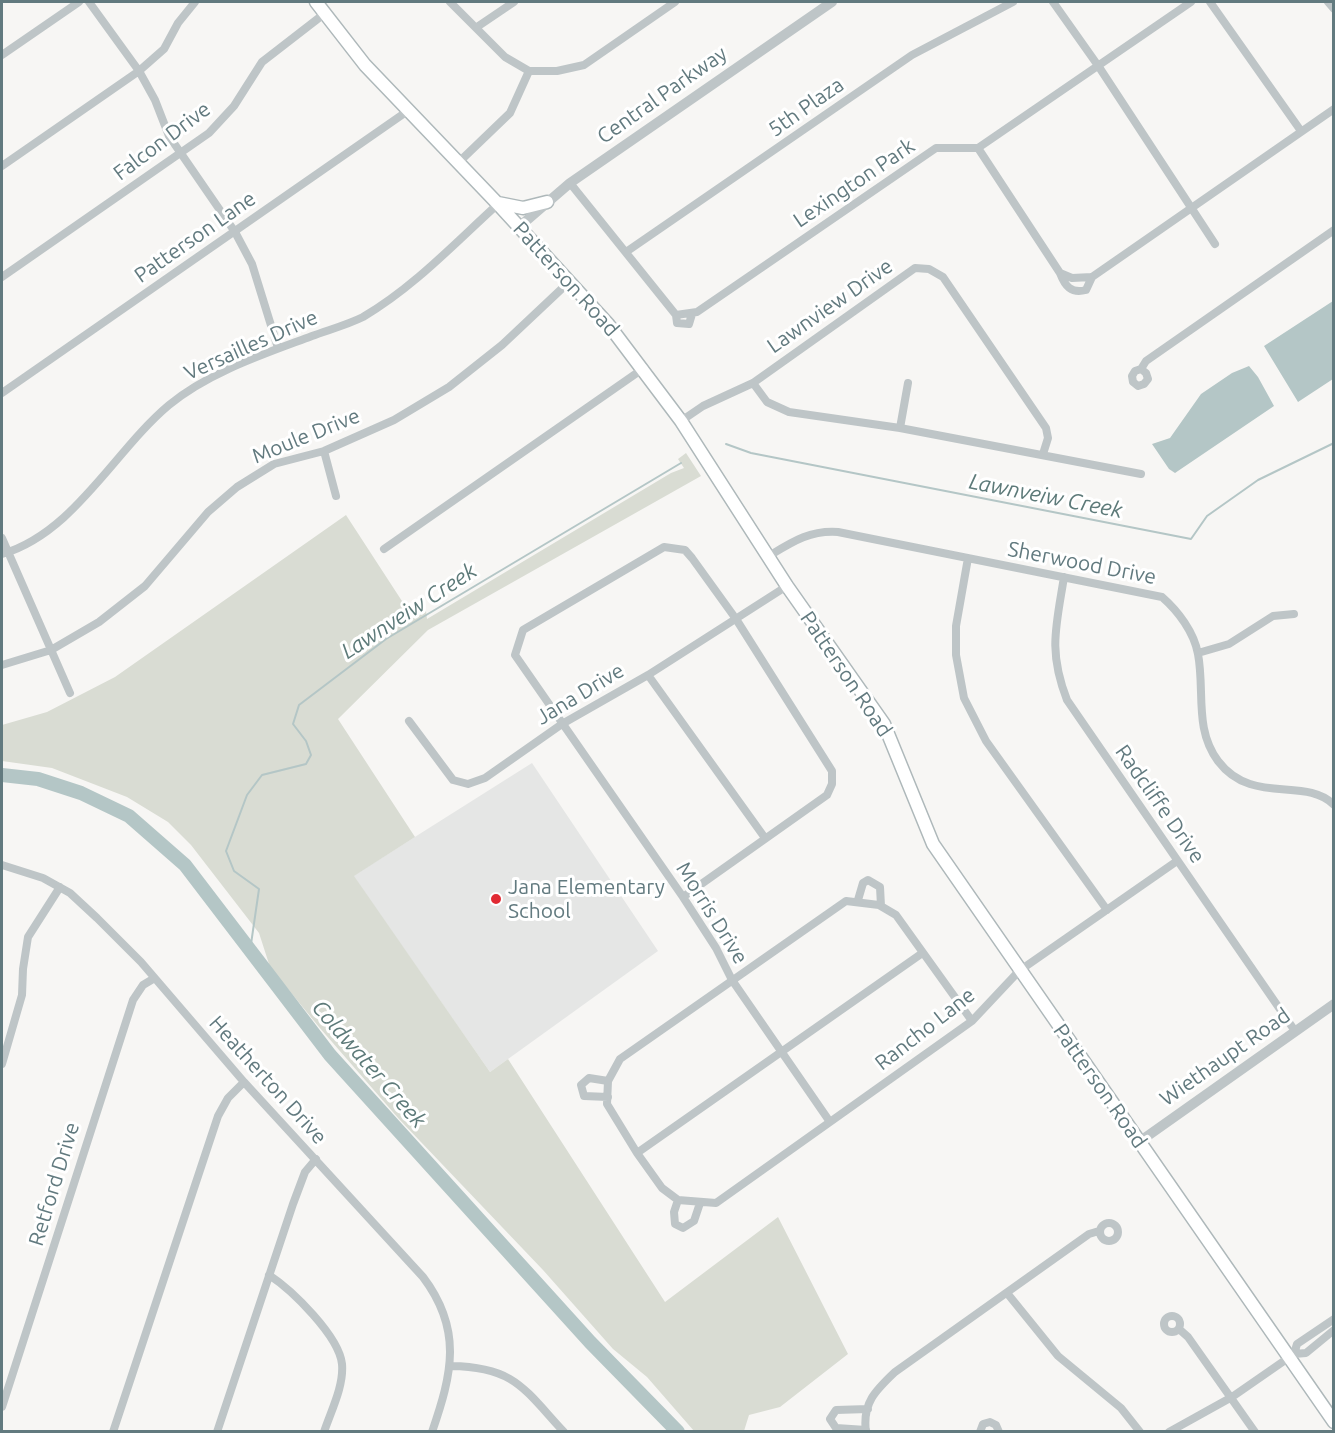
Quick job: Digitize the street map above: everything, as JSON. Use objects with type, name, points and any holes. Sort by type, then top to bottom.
[{"type":"main road","name":"Patterson Road","points":[[316,2],[365,65],[570,281],[644,369],[681,421],[787,586],[884,724],[933,844],[1019,971],[1292,1356],[1334,1422]]},
{"type":"main road","points":[[498,203],[523,208],[547,202]]},
{"type":"street","points":[[2,56],[79,2]]},
{"type":"street","points":[[89,2],[140,71],[156,100],[169,136],[236,232],[252,264],[278,348]]},
{"type":"street","points":[[2,166],[140,71],[164,49],[178,23],[195,2]]},
{"type":"street","points":[[450,2],[505,57],[529,71],[557,71],[584,65],[675,2]]},
{"type":"street","points":[[477,27],[514,2]]},
{"type":"street","name":"Central Parkway","points":[[519,227],[570,183],[832,2]]},
{"type":"street","name":"5th Plaza","points":[[626,252],[912,55],[1013,2]]},
{"type":"street","points":[[1053,2],[1100,67],[1215,243]]},
{"type":"street","points":[[1191,2],[1100,67],[978,148],[1060,273],[1065,285],[1074,291],[1086,290],[1092,277],[1334,109]]},
{"type":"street","points":[[1210,2],[1301,130]]},
{"type":"street","points":[[1328,2],[1334,9]]},
{"type":"street","name":"Falcon Drive","points":[[2,277],[209,133],[234,106],[261,62],[324,14]]},
{"type":"street","points":[[459,162],[510,113],[529,71]]},
{"type":"street","name":"Patterson Lane","points":[[2,393],[409,110]]},
{"type":"street","name":"Lexington Park","points":[[626,252],[676,315],[692,314],[936,148],[978,148]]},
{"type":"street","points":[[570,183],[626,252]]},
{"type":"street","name":"Versailles Drive","points":[[4,553],[59,523],[136,435],[171,404],[212,378],[278,348],[361,318],[409,285],[498,203]]},
{"type":"street","points":[[1141,369],[1146,361],[1334,230]]},
{"type":"street","name":"Lawnview Drive","points":[[681,421],[702,406],[753,383],[915,268],[929,269],[943,277],[1046,428],[1048,438],[1043,454]]},
{"type":"street","points":[[1060,273],[1072,278],[1092,277]]},
{"type":"street","name":"Moule Drive","points":[[2,665],[51,650],[99,622],[146,586],[208,512],[237,487],[274,464],[324,451],[394,420],[448,387],[502,345],[570,281]]},
{"type":"street","points":[[384,549],[644,369]]},
{"type":"street","points":[[753,383],[760,394],[778,409],[900,428],[1141,474]]},
{"type":"street","points":[[900,428],[908,383]]},
{"type":"street","points":[[324,451],[336,496]]},
{"type":"street","name":"Sherwood Drive","points":[[769,556],[797,539],[819,531],[838,532],[1162,597],[1184,622],[1198,653],[1203,730],[1218,762],[1232,776],[1249,785],[1300,792],[1328,800],[1334,805]]},
{"type":"street","points":[[2,538],[4,553],[70,693]]},
{"type":"street","name":"Morris Drive","points":[[736,619],[685,550],[664,547],[523,630],[514,655],[683,897],[716,948],[732,980],[830,1122]]},
{"type":"street","points":[[968,558],[956,626],[956,656],[964,698],[986,741],[1107,910]]},
{"type":"street","name":"Radcliffe Drive","points":[[1064,578],[1054,641],[1056,673],[1066,700],[1295,1031]]},
{"type":"street","name":"Jana Drive","points":[[410,721],[453,780],[468,784],[485,778],[562,724],[648,675],[787,586]]},
{"type":"street","points":[[1198,653],[1229,644],[1273,616],[1294,614]]},
{"type":"street","points":[[683,897],[827,795],[832,784],[832,771],[736,619]]},
{"type":"street","points":[[648,675],[765,838]]},
{"type":"street","name":"Rancho Lane","points":[[681,1201],[716,1203],[972,1021],[1019,971],[1177,861]]},
{"type":"street","name":"Heatherton Drive","points":[[2,865],[29,873],[60,887],[97,918],[431,1288],[447,1323],[451,1366]]},
{"type":"street","points":[[858,900],[863,883],[868,880],[880,886],[881,906]]},
{"type":"street","points":[[2,1064],[22,995],[28,937],[60,887]]},
{"type":"street","points":[[700,1203],[694,1221],[687,1228],[675,1224],[674,1220],[681,1201],[662,1188],[610,1113],[608,1081],[620,1059],[846,901],[858,900],[881,906],[903,923],[921,954],[972,1021]]},
{"type":"street","points":[[637,1153],[921,954]]},
{"type":"street","name":"Retford Drive","points":[[2,1407],[133,1000],[143,985],[153,979]]},
{"type":"street","name":"Wiethaupt Road","points":[[1139,1142],[1334,1004]]},
{"type":"street","points":[[608,1081],[589,1078],[581,1085],[584,1096],[608,1097]]},
{"type":"street","points":[[112,1431],[218,1116],[228,1098],[244,1083]]},
{"type":"street","points":[[217,1431],[305,1172],[316,1160]]},
{"type":"street","points":[[868,1409],[836,1410],[830,1419],[836,1428],[866,1431],[864,1420],[868,1409],[873,1393],[895,1372],[1089,1234],[1100,1231]]},
{"type":"street","points":[[269,1275],[294,1295],[332,1338],[338,1350],[342,1363],[341,1377],[324,1431]]},
{"type":"street","points":[[1007,1293],[1058,1356],[1121,1408],[1140,1431]]},
{"type":"street","points":[[1292,1356],[1297,1344],[1334,1320]]},
{"type":"street","points":[[1179,1329],[1188,1337],[1255,1431]]},
{"type":"street","points":[[1168,1431],[1232,1397],[1292,1356],[1306,1353],[1334,1330]]},
{"type":"street","points":[[432,1431],[451,1366],[485,1368],[507,1376],[526,1390],[564,1431]]},
{"type":"street","points":[[980,1431],[983,1424],[990,1422],[996,1425],[999,1431]]},
{"type":"shaded area","points":[[1333,301],[1333,379],[1298,402],[1264,346]]},
{"type":"shaded area","points":[[1249,366],[1258,377],[1274,406],[1175,473],[1169,469],[1152,444],[1170,438],[1201,394],[1232,373]]},
{"type":"shaded area","points":[[686,453],[701,476],[428,630],[338,719],[415,837],[354,876],[490,1072],[508,1059],[665,1302],[778,1217],[848,1354],[780,1407],[749,1415],[744,1431],[694,1431],[647,1377],[613,1349],[543,1270],[399,1119],[319,1027],[270,967],[259,933],[191,845],[168,822],[127,797],[52,768],[2,761],[2,725],[47,712],[115,677],[346,515],[413,618],[426,611],[427,619],[671,473],[684,468],[678,459]]},
{"type":"shaded area","name":"Jana Elementary School","points":[[532,763],[658,951],[490,1072],[353,876]]},
{"type":"waterway","name":"Lawnveiw Creek","points":[[726,444],[751,453],[1191,539],[1207,516],[1258,480],[1334,443]]},
{"type":"waterway","name":"Lawnveiw Creek","points":[[250,951],[259,889],[234,871],[226,851],[247,795],[262,775],[306,764],[311,755],[306,741],[293,724],[299,705],[386,639],[681,463]]},
{"type":"waterway","name":"Coldwater Creek","points":[[2,775],[38,779],[81,793],[129,816],[185,865],[330,1055],[590,1342],[678,1432]]},
{"type":"place","name":"Jana Elementary School","points":[[496,899]]}]
